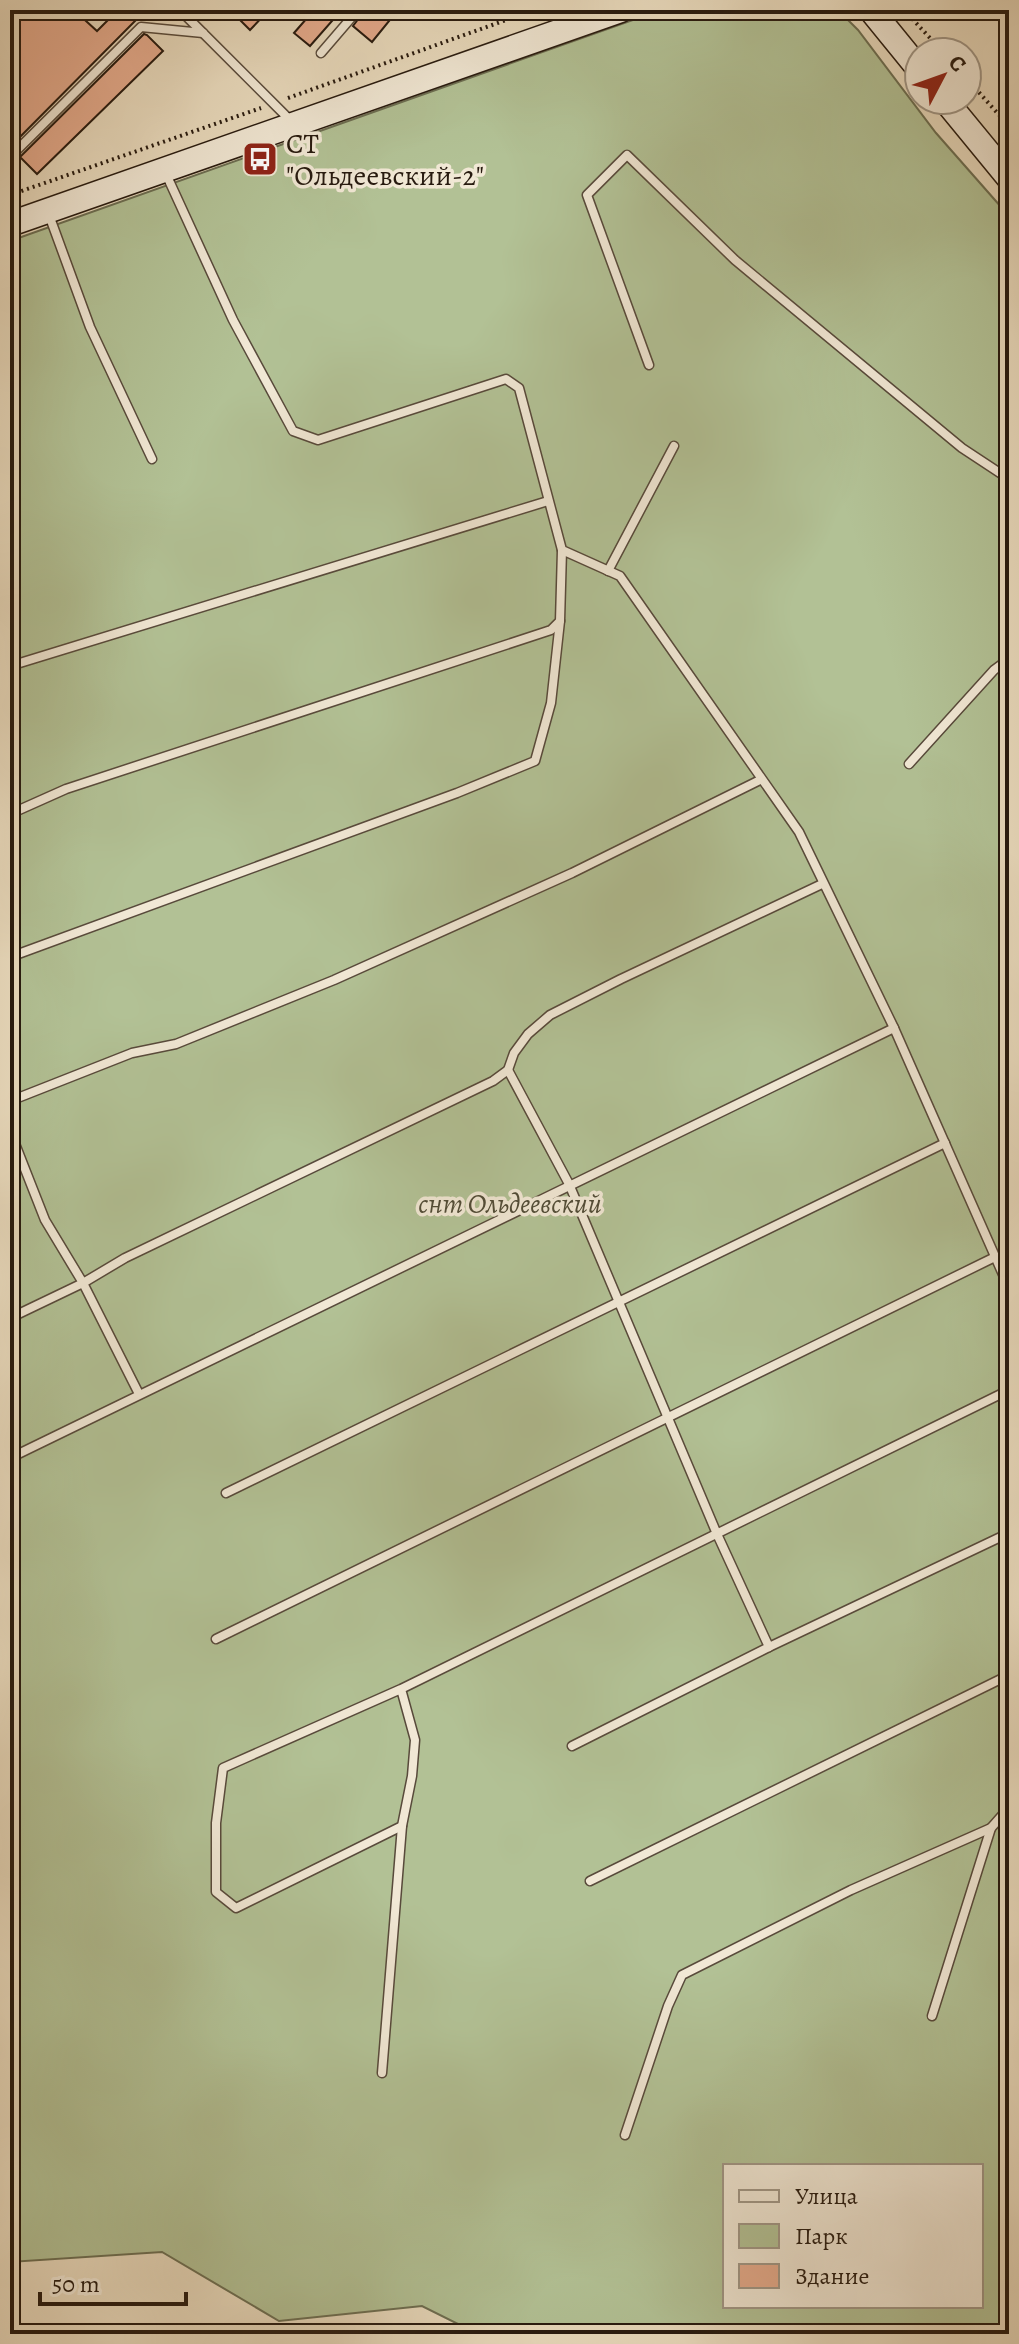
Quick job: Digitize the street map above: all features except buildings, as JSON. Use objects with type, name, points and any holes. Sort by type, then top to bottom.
[{"type":"street","points":[[10,224],[295,124],[558,20],[621,10]]},
{"type":"street","points":[[871,10],[903,49]]},
{"type":"street","points":[[958,116],[1009,178]]},
{"type":"lane","points":[[321,53],[358,10]]},
{"type":"lane","points":[[181,11],[295,124]]},
{"type":"lane","points":[[10,157],[141,27],[203,33]]},
{"type":"lane","points":[[649,365],[587,195],[627,155],[735,260],[962,448],[1009,479]]},
{"type":"lane","points":[[10,957],[457,793],[535,761],[551,703],[560,621],[562,550],[519,388],[506,379],[318,440],[293,431],[233,320],[164,170]]},
{"type":"lane","points":[[47,211],[90,327],[152,459]]},
{"type":"lane","points":[[608,571],[674,446]]},
{"type":"lane","points":[[10,666],[548,501]]},
{"type":"lane","points":[[562,550],[620,576],[799,832],[894,1028],[1009,1288]]},
{"type":"lane","points":[[10,814],[66,789],[551,630],[560,621]]},
{"type":"lane","points":[[909,764],[994,670],[1009,659]]},
{"type":"lane","points":[[10,1101],[132,1053],[176,1044],[334,980],[572,873],[760,780]]},
{"type":"lane","points":[[10,1318],[83,1283],[125,1258],[479,1088],[508,1070],[521,1043],[550,1015],[822,884]]},
{"type":"lane","points":[[10,1458],[894,1028]]},
{"type":"lane","points":[[508,1070],[569,1184],[717,1534],[769,1647]]},
{"type":"lane","points":[[10,1131],[45,1220],[83,1283],[139,1394]]},
{"type":"lane","points":[[226,1493],[945,1143]]},
{"type":"lane","points":[[216,1639],[995,1257]]},
{"type":"lane","points":[[402,1826],[236,1908],[216,1892],[216,1823],[223,1768],[401,1689],[1009,1390]]},
{"type":"lane","points":[[572,1746],[769,1647],[1009,1533]]},
{"type":"lane","points":[[590,1881],[1009,1675]]},
{"type":"lane","points":[[382,2073],[402,1826],[412,1776],[415,1740],[401,1689]]},
{"type":"lane","points":[[932,2016],[991,1828],[1009,1803]]},
{"type":"lane","points":[[625,2135],[668,2006],[682,1975],[851,1890],[991,1828]]},
{"type":"path","points":[[10,195],[534,10]]},
{"type":"path","points":[[904,10],[928,36]]},
{"type":"path","points":[[983,97],[1009,126]]},
{"type":"green space","name":"снт Ольдеевский","points":[[661,10],[838,10],[858,30],[903,89],[903,116],[923,116],[1009,216],[1009,2334],[478,2334],[422,2306],[279,2321],[162,2252],[10,2262],[10,241]]},
{"type":"place","name":"СТ \"Ольдеевский-2\"","points":[[260,159]]}]
